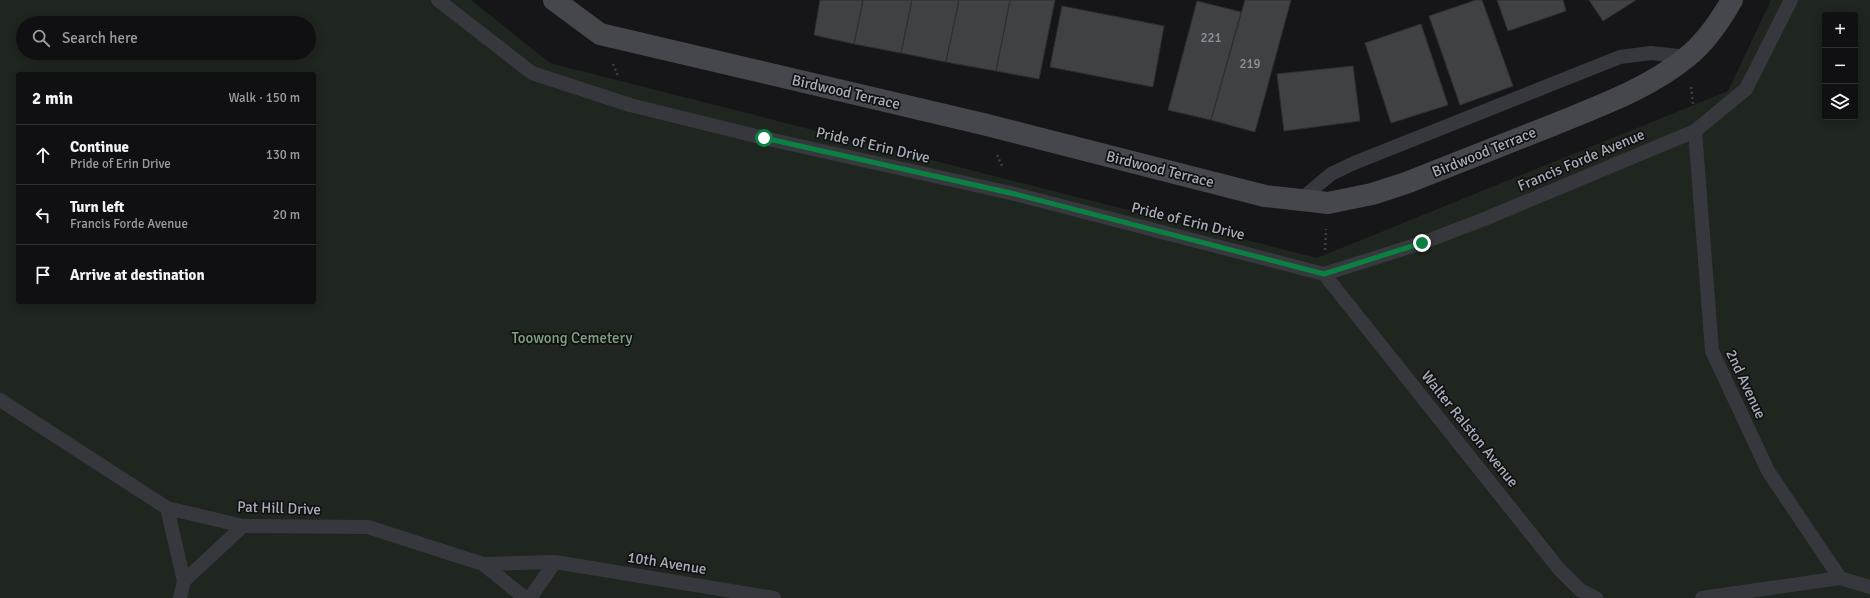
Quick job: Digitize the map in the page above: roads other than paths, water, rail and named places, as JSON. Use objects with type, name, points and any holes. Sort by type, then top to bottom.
[{"type":"main road","name":"Birdwood Terrace","points":[[554,0],[600,34],[983,124],[1265,196],[1328,203],[1372,194],[1406,183],[1622,97],[1668,71],[1688,57],[1720,21],[1732,0]]},
{"type":"lane","name":"Pride of Erin Drive","points":[[438,0],[532,73],[630,104],[764,138],[1015,194],[1324,274]]},
{"type":"lane","name":"Francis Forde Avenue","points":[[1324,274],[1422,243],[1487,218],[1695,131],[1746,89],[1791,0]]},
{"type":"lane","points":[[1300,200],[1331,174],[1354,163],[1620,57],[1650,53],[1688,57]]},
{"type":"lane","name":"2nd Avenue","points":[[1695,131],[1712,351],[1768,470],[1840,578]]},
{"type":"lane","name":"Walter Ralston Avenue","points":[[1324,274],[1559,569],[1580,590],[1596,598]]},
{"type":"lane","name":"Pat Hill Drive","points":[[0,400],[167,508],[243,526],[368,527],[483,564],[525,598]]},
{"type":"lane","points":[[167,508],[184,581],[180,598]]},
{"type":"lane","points":[[184,581],[243,526]]},
{"type":"lane","points":[[530,598],[554,562]]},
{"type":"lane","name":"10th Avenue","points":[[483,564],[554,562],[774,598]]},
{"type":"lane","points":[[1702,598],[1840,578],[1870,587]]},
{"type":"park label","name":"Toowong Cemetery","points":[[572,338]]}]
